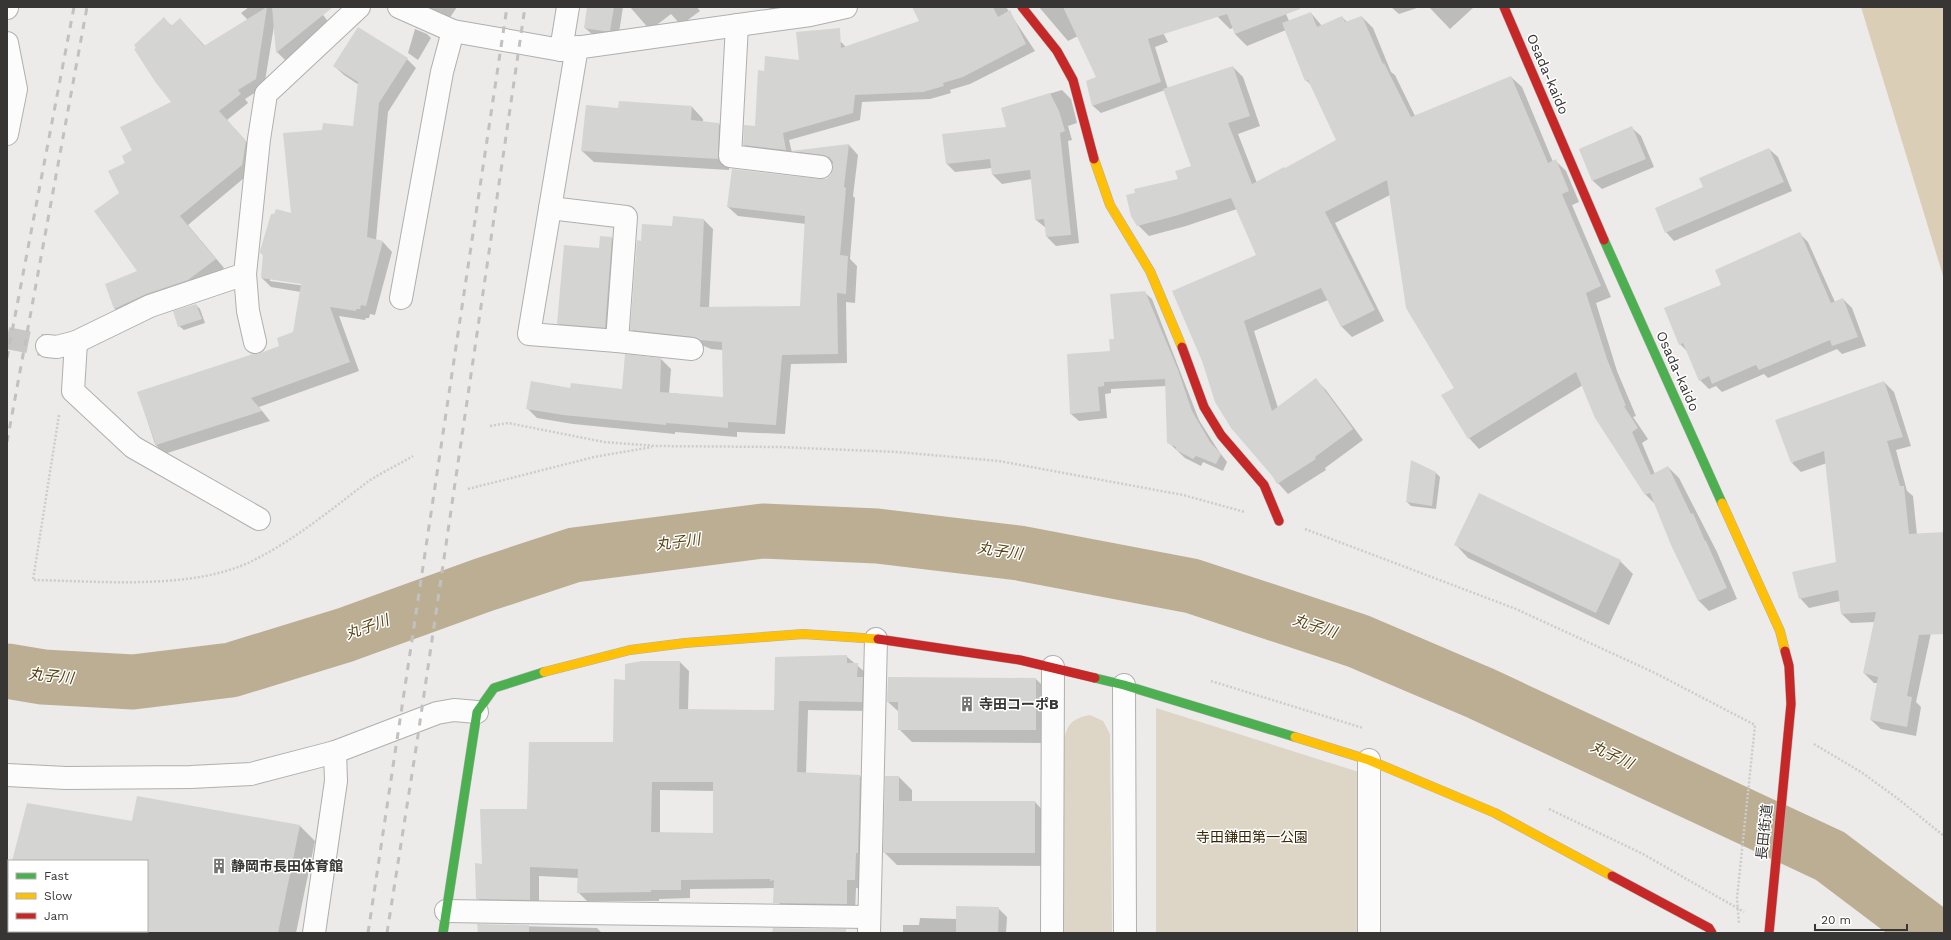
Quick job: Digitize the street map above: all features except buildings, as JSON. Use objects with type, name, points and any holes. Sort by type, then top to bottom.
[{"type":"street","points":[[255,342],[248,311],[245,274],[259,139],[266,94],[359,7]]},
{"type":"street","points":[[399,7],[453,31],[569,48],[810,15],[846,7]]},
{"type":"street","points":[[568,7],[569,48],[550,208],[529,334],[692,349]]},
{"type":"street","points":[[1022,7],[1057,51],[1073,80],[1088,140],[1110,204],[1150,270],[1190,366],[1204,407],[1221,435],[1264,485],[1279,521]]},
{"type":"street","name":"Osada-kaido","points":[[1504,7],[1632,304],[1780,631],[1789,666],[1792,704],[1786,754]]},
{"type":"street","points":[[737,25],[730,156],[821,167]]},
{"type":"street","points":[[401,298],[442,72],[453,31]]},
{"type":"street","points":[[7,44],[10,67],[16,89],[7,134]]},
{"type":"street","points":[[550,208],[626,217],[617,341]]},
{"type":"street","points":[[47,346],[57,347],[76,342],[150,306],[245,274]]},
{"type":"street","points":[[76,342],[73,391],[133,446],[259,519]]},
{"type":"street","points":[[443,933],[477,712],[494,688],[528,676],[630,650],[685,643],[803,634],[876,639],[1012,659],[1053,667],[1124,685],[1369,760],[1495,813],[1709,928],[1712,933]]},
{"type":"street","points":[[446,911],[869,925],[876,639]]},
{"type":"street","points":[[1052,933],[1053,667]]},
{"type":"street","points":[[1124,685],[1125,933]]},
{"type":"street","points":[[7,775],[73,778],[191,777],[251,774],[334,752],[437,713],[454,710],[477,712]]},
{"type":"street","points":[[314,933],[336,781],[334,752]]},
{"type":"street","name":"長田街道","points":[[1769,933],[1786,754]]},
{"type":"street","points":[[1369,760],[1369,933]]},
{"type":"path","points":[[60,408],[33,580],[136,582],[200,578],[247,563],[282,545],[324,517],[367,482],[413,456]]},
{"type":"path","points":[[490,426],[508,422],[604,442],[656,446],[779,447]]},
{"type":"path","points":[[468,489],[594,457],[656,446]]},
{"type":"path","points":[[1788,730],[1861,772],[1898,798],[1944,836]]},
{"type":"path","points":[[1739,927],[1737,898],[1754,733]]},
{"type":"green space","name":"寺田鎌田第一公園","points":[[1156,708],[1362,773],[1360,933],[1156,933]]},
{"type":"green space","points":[[1090,715],[1103,721],[1110,734],[1112,933],[1062,933],[1063,744],[1070,724],[1078,719]]},
{"type":"shaded area","points":[[1861,7],[1944,7],[1944,279]]},
{"type":"waterway","name":"丸子川","points":[[7,671],[43,677],[133,682],[231,670],[345,635],[483,585],[574,555],[763,531],[877,536],[1019,553],[1192,586],[1358,641],[1480,693],[1830,856],[1932,933]]},
{"type":"tunnel","points":[[7,338],[47,346]]},
{"type":"railway","points":[[7,358],[74,7]]},
{"type":"railway","points":[[7,442],[87,7]]},
{"type":"railway","points":[[368,933],[507,7]]},
{"type":"railway","points":[[387,933],[417,742],[525,7]]},
{"type":"traffic: fast","points":[[1604,240],[1722,503]]},
{"type":"traffic: fast","points":[[443,933],[477,712],[494,688],[544,672]]},
{"type":"traffic: fast","points":[[1095,678],[1124,685],[1295,737]]},
{"type":"traffic: slow","points":[[1094,159],[1110,205],[1150,271],[1182,347]]},
{"type":"traffic: slow","points":[[1722,503],[1780,631],[1785,651]]},
{"type":"traffic: slow","points":[[544,672],[630,650],[685,643],[803,634],[878,639]]},
{"type":"traffic: slow","points":[[1295,737],[1369,760],[1495,813],[1612,876]]},
{"type":"traffic: jam","points":[[1022,7],[1057,51],[1073,80],[1094,159]]},
{"type":"traffic: jam","points":[[1504,7],[1604,240]]},
{"type":"traffic: jam","points":[[1182,347],[1204,407],[1221,435],[1264,485],[1279,521]]},
{"type":"traffic: jam","points":[[878,639],[1020,660],[1095,678]]},
{"type":"traffic: jam","points":[[1769,933],[1791,704],[1789,666],[1785,651]]},
{"type":"traffic: jam","points":[[1612,876],[1709,928],[1712,933]]},
{"type":"place","name":"寺田コーポB","points":[[967,704]]},
{"type":"place","name":"静岡市長田体育館","points":[[219,866]]}]
